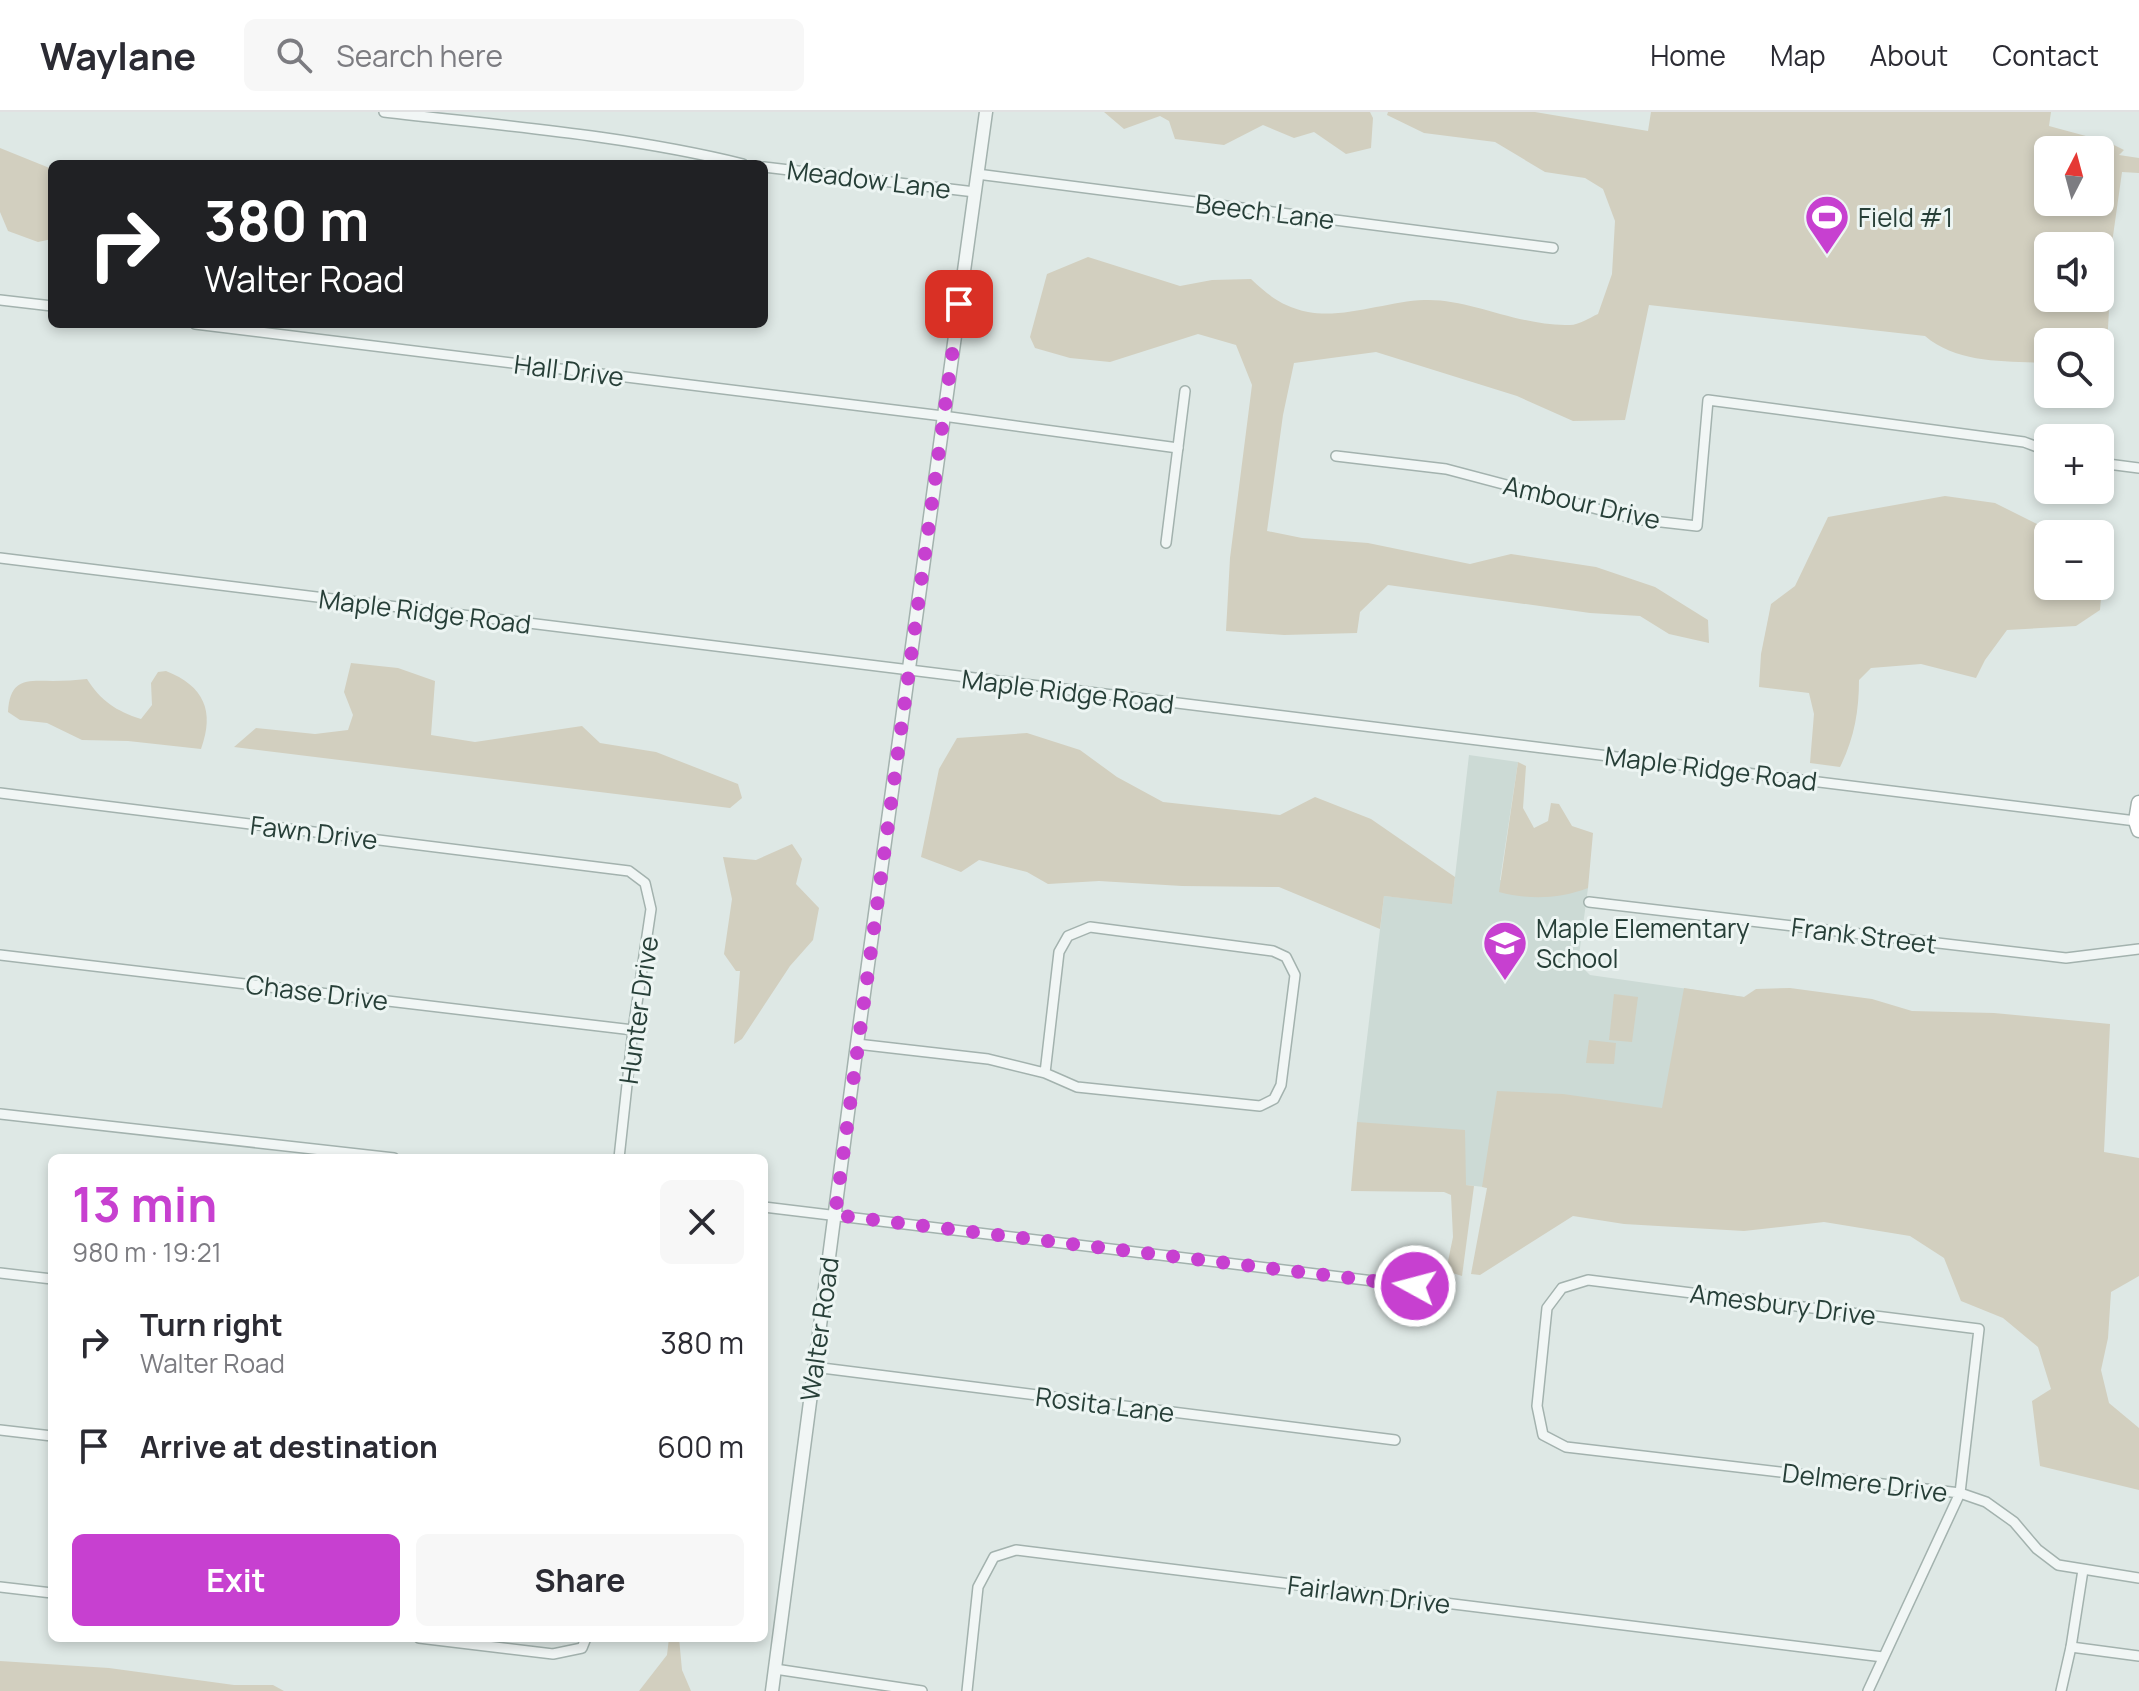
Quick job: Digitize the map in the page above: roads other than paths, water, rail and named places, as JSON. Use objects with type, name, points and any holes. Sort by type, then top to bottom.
[{"type":"main road","points":[[2138,826],[2139,803]]},
{"type":"street","points":[[384,112],[477,117],[675,147],[727,160]]},
{"type":"street","name":"Walter Road","points":[[772,1691],[857,1044],[986,112]]},
{"type":"street","name":"Meadow Lane","points":[[768,167],[975,192]]},
{"type":"street","name":"Beech Lane","points":[[977,174],[1553,248]]},
{"type":"street","points":[[0,300],[48,306]]},
{"type":"street","name":"Hall Drive","points":[[228,328],[1178,448]]},
{"type":"street","points":[[1166,543],[1185,391]]},
{"type":"street","name":"Ambour Drive","points":[[1336,456],[1446,469],[1635,519],[1697,526],[1708,400],[2034,446]]},
{"type":"street","points":[[2114,465],[2139,468]]},
{"type":"street","name":"Maple Ridge Road","points":[[0,558],[1466,740],[1740,770],[2138,826]]},
{"type":"street","name":"Fawn Drive","points":[[0,793],[629,871]]},
{"type":"street","name":"Hunter Drive","points":[[619,1154],[651,909],[645,883],[629,871]]},
{"type":"street","name":"Frank Street","points":[[1589,902],[2066,958],[2139,949]]},
{"type":"street","points":[[857,1044],[988,1059],[1045,1073],[1077,1087],[1260,1106],[1274,1099],[1281,1085],[1295,975],[1286,957],[1273,951],[1090,927],[1068,936],[1059,952],[1045,1073]]},
{"type":"street","name":"Chase Drive","points":[[0,955],[633,1030]]},
{"type":"street","points":[[0,1114],[358,1154]]},
{"type":"street","points":[[768,1207],[1415,1286]]},
{"type":"street","points":[[0,1273],[48,1279]]},
{"type":"street","name":"Amesbury Drive","points":[[1566,1447],[1543,1435],[1537,1406],[1547,1308],[1562,1288],[1588,1280],[1979,1329],[1960,1493]]},
{"type":"street","name":"Rosita Lane","points":[[814,1367],[1395,1440]]},
{"type":"street","points":[[0,1430],[48,1436]]},
{"type":"street","name":"Delmere Drive","points":[[1566,1447],[1960,1493],[1986,1502],[2014,1522],[2037,1549],[2058,1565],[2139,1578]]},
{"type":"street","points":[[1868,1691],[1960,1493]]},
{"type":"street","name":"Fairlawn Drive","points":[[967,1691],[978,1587],[994,1557],[1016,1550],[1883,1657]]},
{"type":"street","points":[[2061,1691],[2083,1570]]},
{"type":"street","points":[[0,1587],[48,1593]]},
{"type":"street","points":[[452,1642],[553,1654],[582,1648],[584,1642]]},
{"type":"street","points":[[2071,1647],[2139,1656]]},
{"type":"street","points":[[775,1669],[922,1691]]},
{"type":"place","name":"Field #1","points":[[1827,256]]},
{"type":"place","name":"Maple Elementary School","points":[[1505,982]]}]
